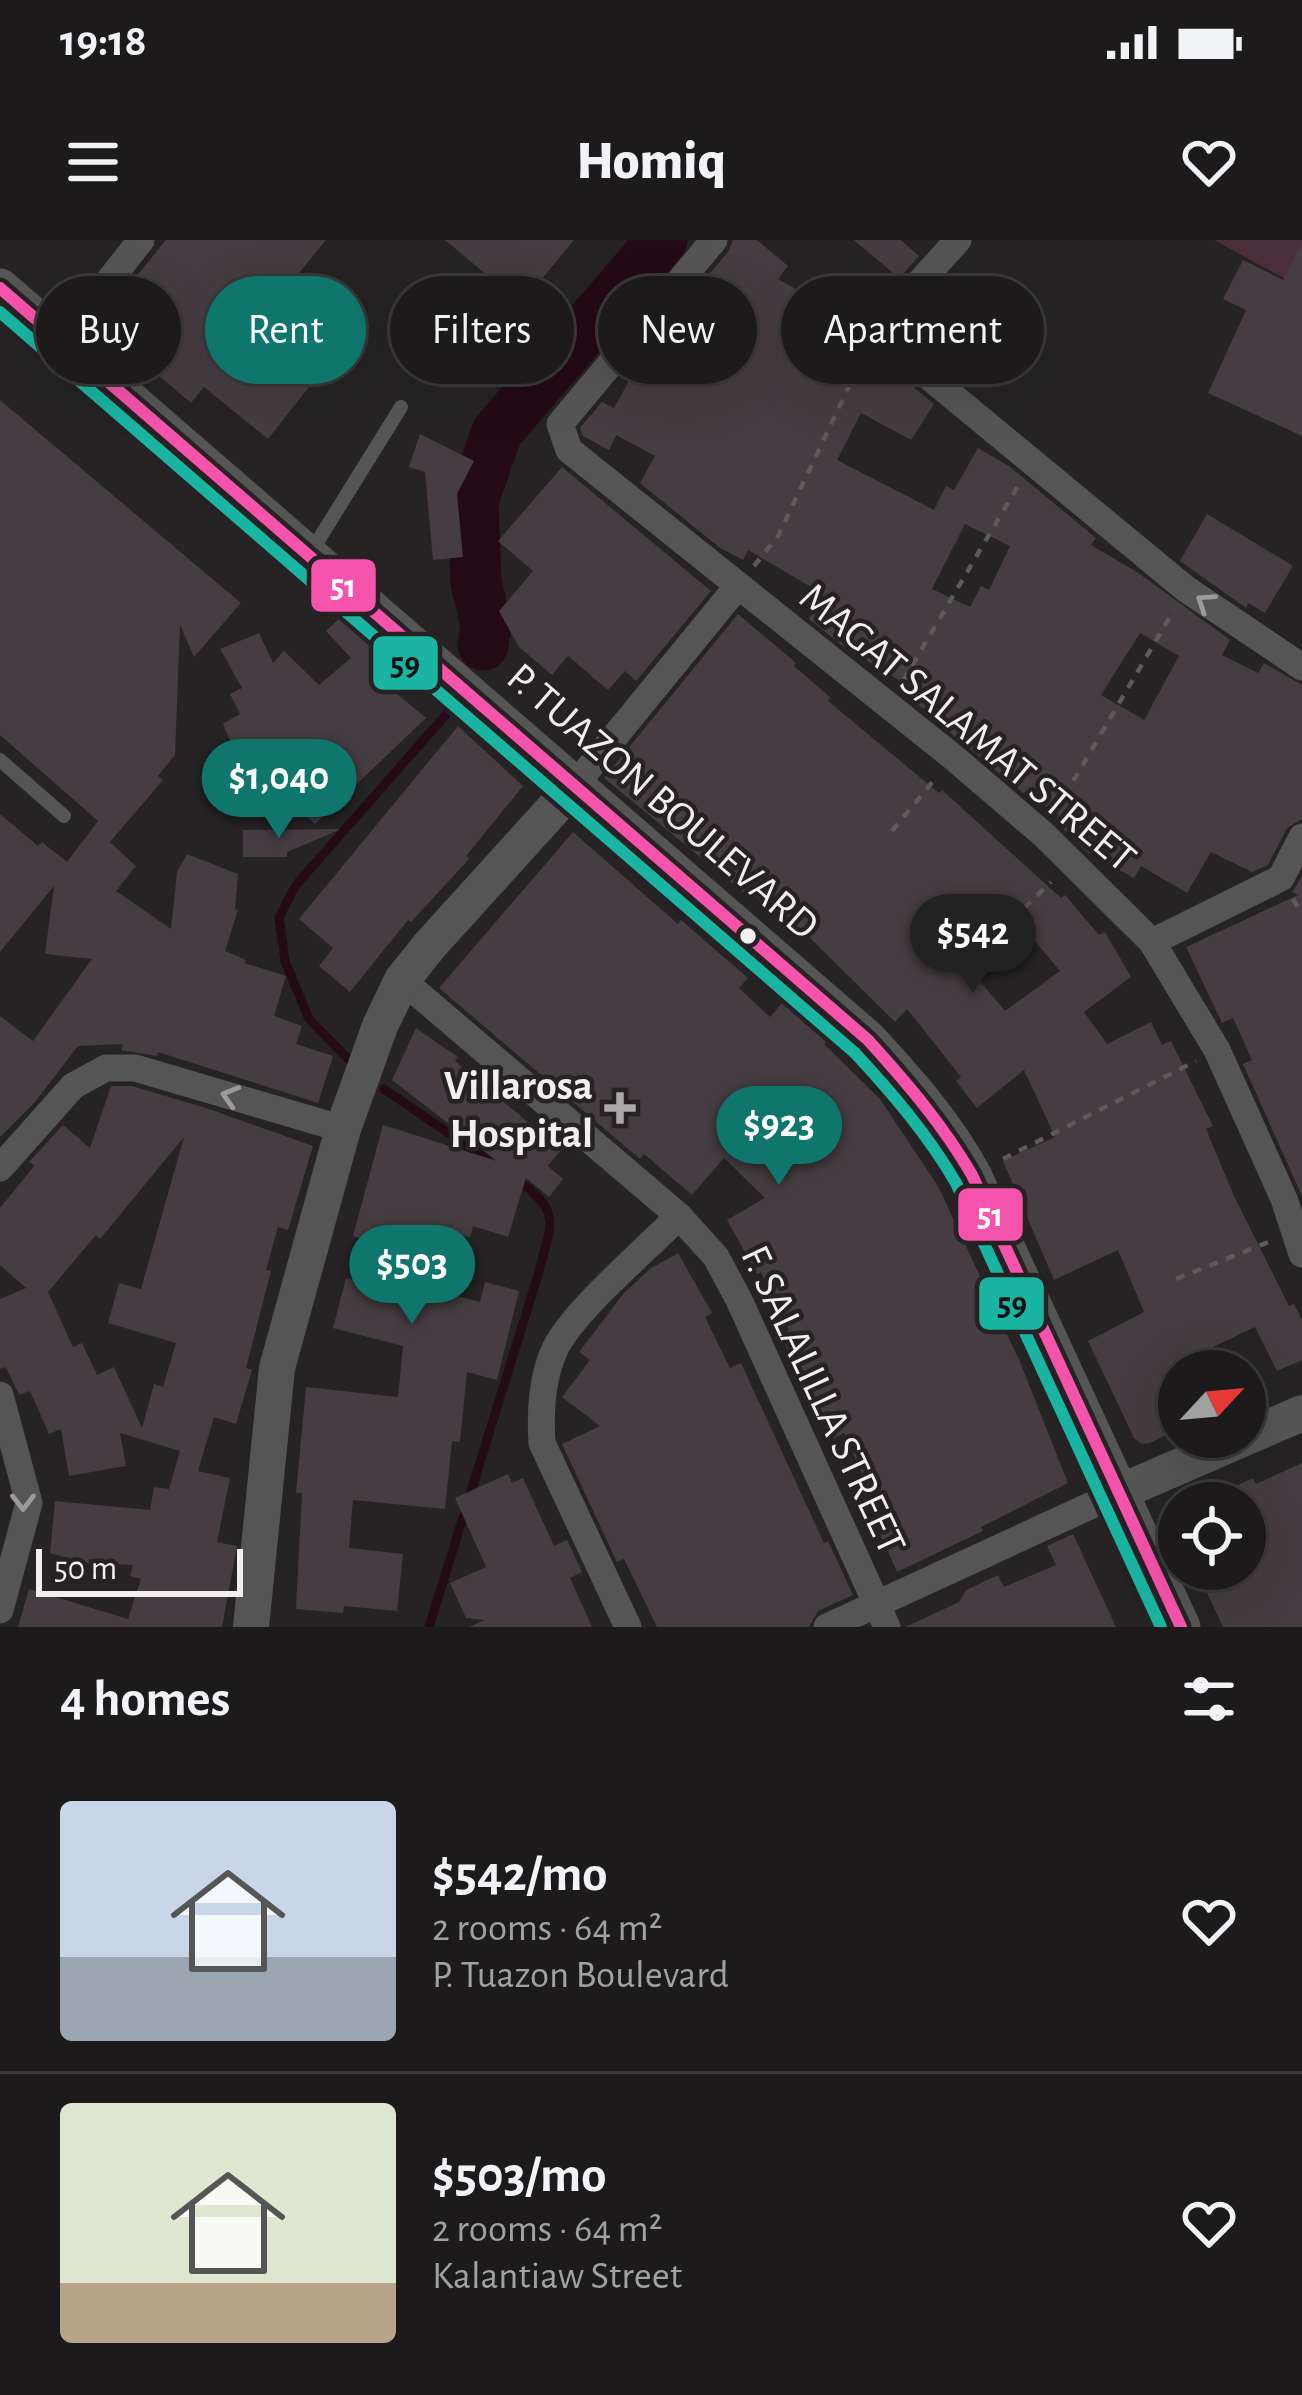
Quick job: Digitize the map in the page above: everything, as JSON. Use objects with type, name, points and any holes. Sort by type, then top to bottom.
[{"type":"main road","name":"P. TUAZON BOULEVARD","points":[[0,288],[36,321]]},
{"type":"main road","name":"P. TUAZON BOULEVARD","points":[[108,384],[868,1040],[946,1128],[1181,1627]]},
{"type":"street","points":[[113,276],[141,240]]},
{"type":"street","name":"MAGAT SALAMAT STREET","points":[[714,240],[560,424],[562,437],[582,462],[1043,834],[1152,942],[1217,1050],[1284,1199],[1297,1243]]},
{"type":"street","points":[[926,276],[958,240]]},
{"type":"street","points":[[936,384],[1186,589],[1302,667]]},
{"type":"street","points":[[250,1627],[277,1368],[343,1130],[380,1026],[402,980],[575,785],[737,586]]},
{"type":"street","points":[[1152,942],[1281,878],[1302,837]]},
{"type":"street","name":"F. SALALILLA STREET","points":[[402,980],[679,1216],[716,1258],[740,1300],[881,1615]]},
{"type":"street","points":[[0,1168],[73,1086],[106,1068],[135,1068],[343,1130]]},
{"type":"street","points":[[628,1627],[542,1443],[540,1414],[554,1351],[569,1328],[679,1216]]},
{"type":"street","points":[[0,1395],[29,1503],[0,1610]]},
{"type":"street","points":[[826,1627],[881,1615],[1118,1493],[1302,1413]]},
{"type":"lane","points":[[308,557],[400,407]]},
{"type":"lane","points":[[0,760],[64,816]]},
{"type":"path","points":[[737,586],[778,536],[850,384]]},
{"type":"path","points":[[888,707],[1030,464]]},
{"type":"path","points":[[1043,834],[1186,589]]},
{"type":"path","points":[[892,830],[953,757]]},
{"type":"path","points":[[998,933],[1072,861]]},
{"type":"path","points":[[972,1175],[1217,1050]]},
{"type":"path","points":[[1176,1279],[1297,1243]]},
{"type":"shaded area","points":[[1214,240],[1302,240],[1302,288]]},
{"type":"building","points":[[166,240],[326,240],[296,276],[205,276],[205,384],[311,384],[268,439],[204,387],[191,403],[168,384],[181,384],[181,276],[137,276]]},
{"type":"building","points":[[445,240],[574,240],[544,276],[488,276]]},
{"type":"building","points":[[733,240],[757,240],[788,266],[778,279],[781,384],[910,384],[934,404],[911,440],[861,413],[837,460],[934,510],[946,486],[954,490],[978,448],[1009,466],[1096,538],[1091,545],[1137,572],[1230,640],[1222,655],[1258,673],[1264,663],[1302,685],[1302,819],[1287,828],[1268,865],[1252,872],[1211,852],[1187,893],[1141,866],[1134,878],[1088,853],[1055,821],[1059,814],[1028,797],[941,725],[943,721],[913,702],[919,692],[844,647],[809,619],[823,594],[748,550],[743,560],[720,548],[640,483],[655,456],[616,435],[609,450],[583,436],[580,428],[602,402],[614,408],[627,384],[757,384],[757,276],[708,276]],"holes":[[[965,524],[1010,546],[989,590],[981,586],[970,607],[932,589]],[[1140,633],[1179,656],[1144,720],[1101,695]]]},
{"type":"building","points":[[854,240],[901,240],[919,256],[897,276]]},
{"type":"building","points":[[1302,242],[1302,436],[1208,393],[1246,310],[1223,299],[1243,260],[1283,280]]},
{"type":"building","points":[[0,400],[241,603],[194,657],[180,625],[175,755],[158,776],[163,780],[110,842],[136,866],[116,891],[171,929],[177,872],[187,854],[238,874],[238,910],[225,951],[246,960],[244,963],[286,976],[274,1016],[302,1026],[296,1044],[333,1056],[318,1103],[158,1052],[157,1056],[121,1050],[123,1044],[78,1046],[35,1102],[0,1137],[0,1016],[33,1041],[92,959],[45,954],[54,886],[0,952],[0,814],[38,846],[42,842],[67,862],[98,821],[0,735]]},
{"type":"building","points":[[420,434],[474,461],[457,494],[463,557],[433,560],[425,472],[409,467]]},
{"type":"building","points":[[562,467],[711,591],[636,681],[625,671],[608,690],[568,656],[552,675],[519,647],[499,611],[533,571],[498,541]]},
{"type":"building","points":[[1207,514],[1293,566],[1265,613],[1248,603],[1246,608],[1180,561]]},
{"type":"building","points":[[738,614],[796,663],[830,697],[828,701],[939,793],[942,790],[1061,898],[1065,895],[1099,935],[1105,932],[1131,977],[1084,1012],[1107,1044],[1151,1022],[1162,1045],[1171,1041],[1213,1126],[1206,1129],[1234,1196],[1289,1306],[1294,1304],[1302,1320],[1302,1360],[1277,1371],[1255,1327],[1212,1350],[1158,1350],[1158,1439],[1142,1444],[1134,1438],[1088,1341],[1144,1312],[1118,1250],[1054,1280],[1003,1161],[1055,1137],[1024,1070],[977,1108],[956,1081],[961,1077],[907,1009],[895,1022],[807,935],[805,938],[754,895],[751,899],[604,778]],"holes":[[[1013,915],[1060,971],[1005,1011],[968,967]]]},
{"type":"building","points":[[342,616],[404,673],[390,688],[426,718],[315,824],[254,771],[222,805],[203,788],[235,752],[223,724],[240,714],[230,694],[242,688],[220,649],[259,633],[273,663],[284,651],[319,685],[351,658],[326,631]]},
{"type":"building","points":[[458,726],[523,786],[466,856],[469,859],[408,920],[350,992],[319,966],[333,948],[299,919]]},
{"type":"building","points":[[339,829],[287,852],[287,857],[243,857],[243,830]]},
{"type":"building","points":[[573,832],[748,978],[739,988],[770,1017],[783,1002],[880,1099],[938,1186],[1020,1362],[1068,1483],[897,1572],[867,1504],[874,1501],[844,1433],[833,1439],[780,1335],[789,1330],[761,1272],[757,1274],[727,1220],[765,1198],[724,1158],[692,1195],[644,1154],[640,1159],[439,988]]},
{"type":"building","points":[[1302,876],[1302,1196],[1243,1064],[1252,1060],[1233,1018],[1222,1023],[1186,947],[1298,895],[1292,892]]},
{"type":"building","points":[[416,1028],[458,1057],[455,1061],[561,1150],[548,1166],[563,1179],[549,1197],[526,1178],[508,1237],[473,1226],[470,1238],[432,1226],[416,1285],[480,1302],[485,1282],[519,1291],[497,1380],[467,1372],[460,1442],[452,1441],[445,1509],[353,1500],[349,1548],[403,1554],[397,1611],[344,1606],[343,1613],[296,1609],[302,1493],[296,1493],[306,1387],[398,1397],[403,1346],[333,1328],[346,1278],[369,1284],[380,1244],[353,1236],[383,1125],[497,1161],[392,1080]]},
{"type":"building","points":[[111,1086],[132,1086],[313,1146],[288,1230],[278,1227],[266,1270],[271,1271],[246,1368],[252,1370],[236,1424],[214,1417],[198,1471],[230,1478],[217,1542],[237,1546],[222,1627],[18,1627],[29,1589],[128,1619],[141,1579],[130,1576],[133,1565],[85,1563],[50,1553],[55,1501],[150,1510],[154,1487],[169,1489],[180,1451],[120,1433],[126,1466],[69,1476],[61,1429],[49,1434],[30,1391],[19,1395],[6,1367],[0,1369],[0,1299],[26,1288],[0,1265],[0,1208],[34,1166],[29,1162],[63,1125],[90,1148]],"holes":[[[184,1137],[141,1289],[119,1283],[108,1323],[176,1343],[163,1387],[154,1384],[142,1428],[114,1367],[97,1375],[82,1343],[73,1347],[48,1292],[96,1235],[100,1239]]]},
{"type":"building","points":[[678,1253],[712,1313],[705,1317],[730,1368],[741,1363],[853,1595],[818,1611],[809,1627],[657,1627],[624,1559],[617,1562],[562,1444],[600,1426],[562,1397],[590,1360],[579,1352],[624,1293],[651,1268]]},
{"type":"building","points":[[1302,1463],[1302,1627],[1223,1627],[1206,1590],[1266,1590],[1266,1482],[1260,1482]]},
{"type":"building","points":[[508,1474],[512,1483],[523,1478],[554,1546],[567,1540],[582,1572],[570,1578],[592,1627],[469,1627],[485,1620],[466,1618],[450,1583],[486,1567],[455,1498]]},
{"type":"building","points":[[1073,1534],[1116,1627],[905,1627],[959,1602],[966,1590],[998,1575],[1004,1587],[1056,1565],[1047,1546]]},
{"type":"waterway","points":[[483,645],[486,625],[476,583],[473,501],[497,432],[662,240]]},
{"type":"waterway","points":[[352,1063],[309,1019],[285,961],[279,917],[296,885],[451,709]]},
{"type":"waterway","points":[[384,1089],[488,1160]]},
{"type":"waterway","points":[[429,1627],[549,1232],[542,1202],[517,1180]]},
{"type":"transit line","name":"51","points":[[0,288],[868,1040],[937,1122],[972,1175],[1181,1627]]},
{"type":"transit line","name":"59","points":[[0,312],[855,1053],[883,1084],[956,1183],[1161,1627]]},
{"type":"place","name":"Villarosa Hospital","points":[[620,1108]]}]
